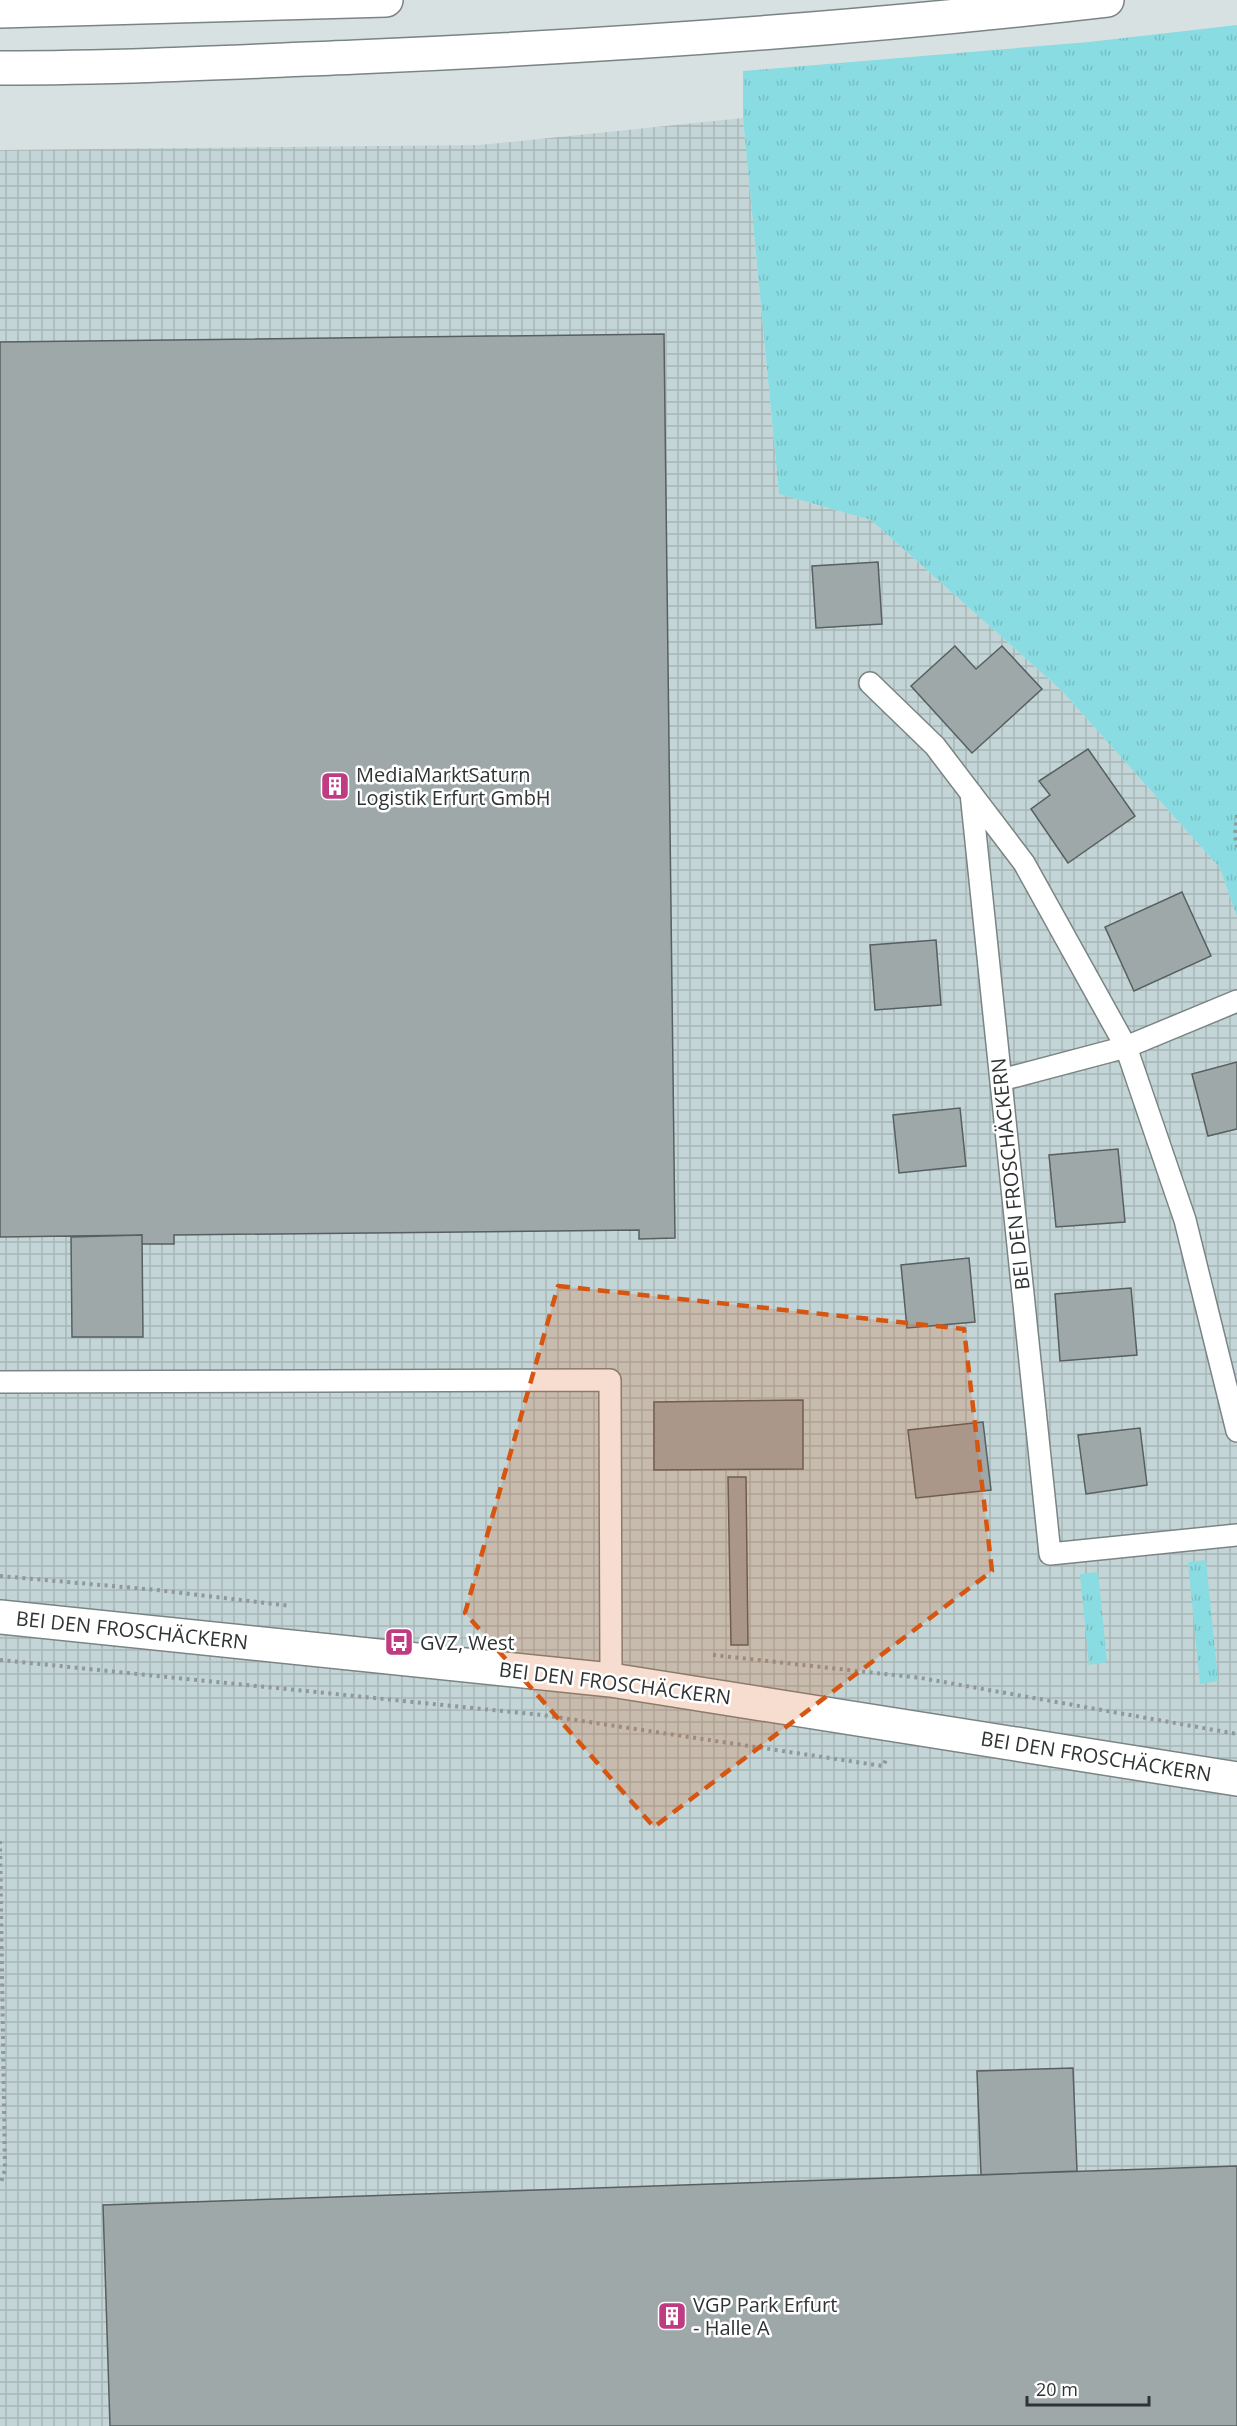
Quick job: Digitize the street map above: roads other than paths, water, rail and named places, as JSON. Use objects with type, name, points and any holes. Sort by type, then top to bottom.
[{"type":"main road","points":[[0,11],[386,0]]},
{"type":"main road","points":[[0,68],[96,68],[528,50],[963,17],[1107,0]]},
{"type":"main road","name":"BEI DEN FROSCHÄCKERN","points":[[0,1617],[611,1680],[1234,1776]]},
{"type":"lane","points":[[870,684],[935,746],[1024,863],[1126,1047],[1185,1220],[1237,1431]]},
{"type":"lane","name":"BEI DEN FROSCHÄCKERN","points":[[971,793],[1050,1554],[1237,1535]]},
{"type":"lane","points":[[1001,1080],[1126,1047],[1237,1001]]},
{"type":"lane","points":[[0,1382],[610,1380],[611,1680]]},
{"type":"place","name":"MediaMarktSaturn Logistik Erfurt GmbH","points":[[335,786]]},
{"type":"place","name":"GVZ, West","points":[[399,1642]]},
{"type":"place","name":"VGP Park Erfurt - Halle A","points":[[672,2316]]}]
